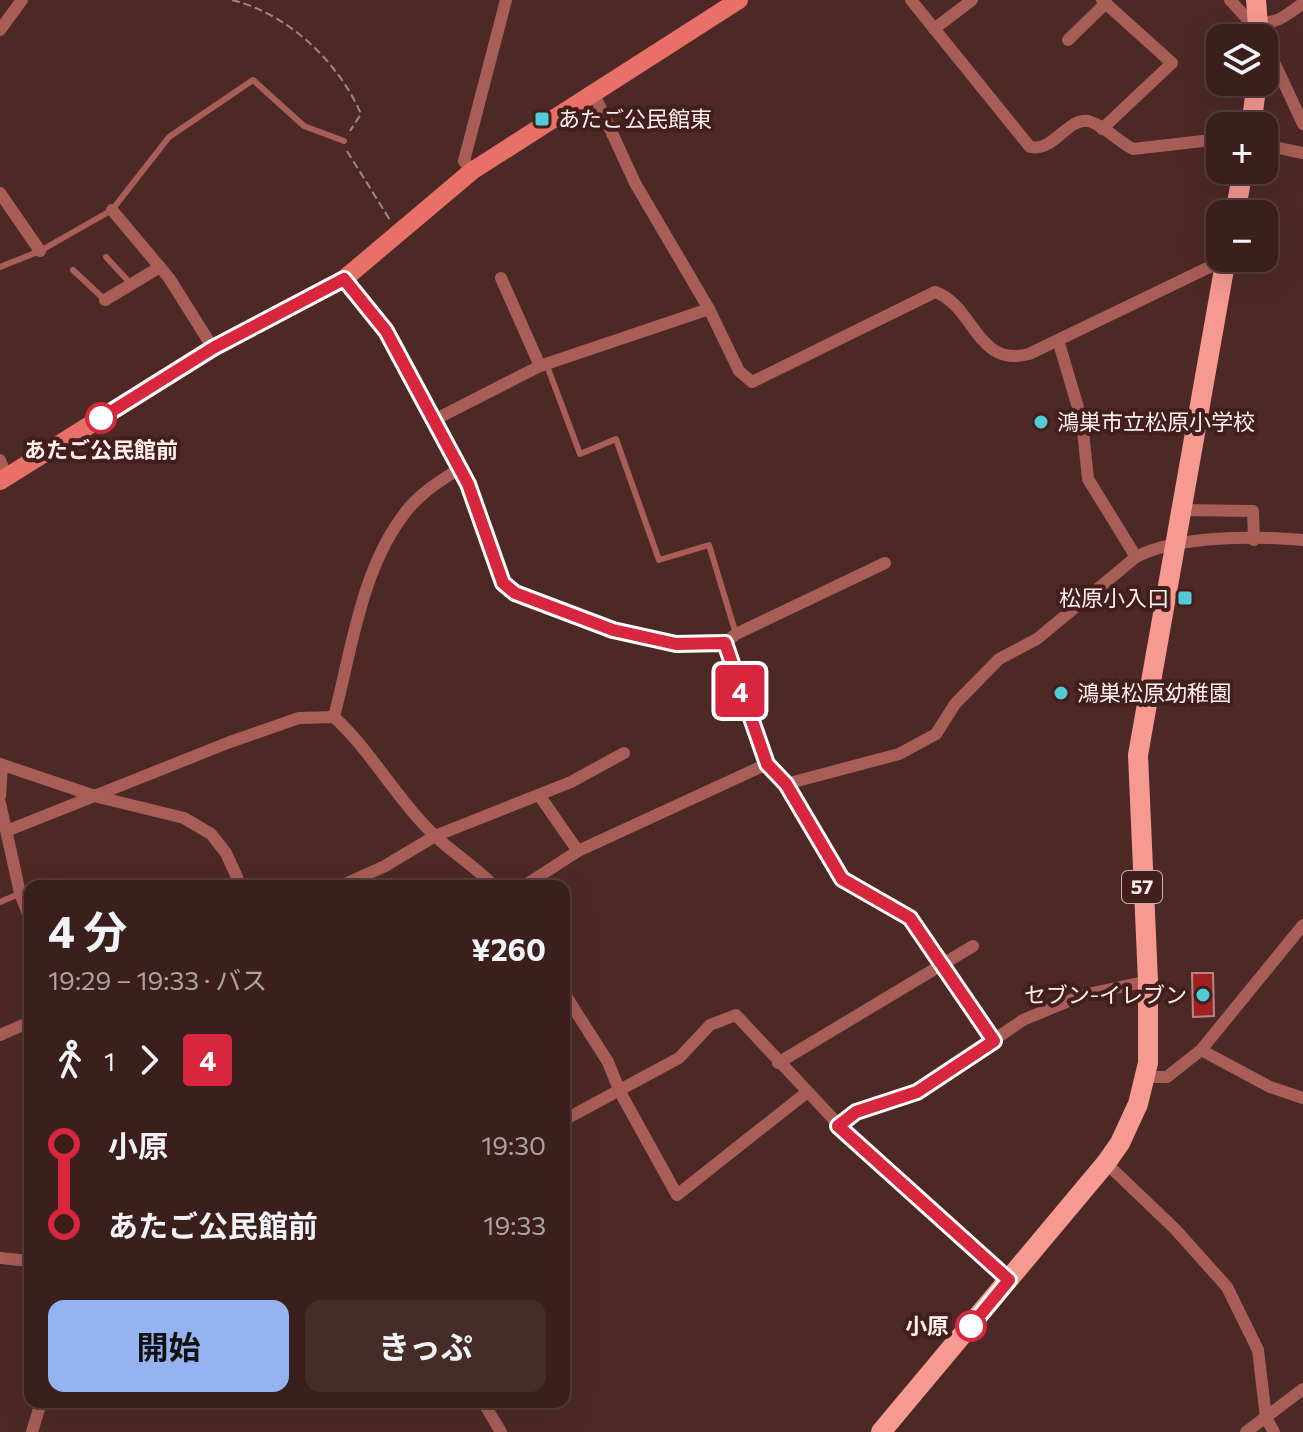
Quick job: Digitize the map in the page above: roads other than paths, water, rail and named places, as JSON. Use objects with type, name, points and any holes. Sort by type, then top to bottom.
[{"type":"main road","points":[[1256,0],[1258,24]]},
{"type":"main road","name":"57","points":[[881,1432],[1106,1163],[1120,1143],[1138,1104],[1148,1063],[1148,981],[1138,755],[1224,272]]},
{"type":"street","points":[[0,30],[22,0]]},
{"type":"street","points":[[472,171],[464,161],[506,0]]},
{"type":"street","points":[[2,472],[213,348],[344,279],[472,171],[595,96],[739,0]]},
{"type":"street","points":[[911,0],[1030,147],[1043,148],[1082,121],[1093,122],[1133,149],[1206,141]]},
{"type":"street","points":[[934,29],[972,0]]},
{"type":"street","points":[[1068,40],[1107,4],[1124,0]]},
{"type":"street","points":[[1230,0],[1252,24]]},
{"type":"street","points":[[1274,24],[1303,3]]},
{"type":"street","points":[[1102,129],[1172,63],[1107,4]]},
{"type":"street","points":[[1278,71],[1303,124]]},
{"type":"street","points":[[595,96],[635,183],[709,309],[739,371],[752,382],[935,292],[947,296],[988,348],[1014,358],[1058,340],[1206,268]]},
{"type":"street","points":[[1278,148],[1303,153]]},
{"type":"street","points":[[0,193],[40,251]]},
{"type":"street","points":[[112,210],[160,267],[213,348]]},
{"type":"street","points":[[105,300],[160,267]]},
{"type":"street","points":[[501,278],[543,364]]},
{"type":"street","points":[[344,279],[386,331],[468,484],[503,583],[515,593],[613,630],[676,644],[725,643],[736,634],[885,563]]},
{"type":"street","points":[[432,421],[543,364],[709,309]]},
{"type":"street","points":[[1058,340],[1082,421],[1088,479],[1136,557]]},
{"type":"street","points":[[334,717],[372,574],[401,517],[428,489],[459,469]]},
{"type":"street","points":[[1181,510],[1253,511],[1254,540]]},
{"type":"street","points":[[786,784],[899,754],[936,734],[955,704],[999,659],[1037,639],[1136,557],[1154,548],[1175,544],[1303,540]]},
{"type":"street","points":[[725,643],[767,764],[786,784],[842,879],[910,918],[994,1041]]},
{"type":"street","points":[[9,830],[230,742],[299,718],[334,717],[356,737],[435,836],[473,864],[488,880]]},
{"type":"street","points":[[354,880],[385,866],[435,836],[571,782],[624,753]]},
{"type":"street","points":[[533,880],[578,851],[767,764]]},
{"type":"street","points":[[0,796],[1,766],[98,797],[158,809],[184,818],[211,834],[226,853],[238,880]]},
{"type":"street","points":[[539,795],[578,851]]},
{"type":"street","points":[[0,803],[9,830],[24,903]]},
{"type":"street","points":[[1144,1077],[1167,1077],[1201,1050],[1303,925]]},
{"type":"street","points":[[778,1063],[939,963],[973,946]]},
{"type":"street","points":[[838,1126],[856,1112],[917,1092],[1023,1020],[1083,995],[1148,981]]},
{"type":"street","points":[[570,1002],[608,1062],[620,1092],[677,1195],[806,1093]]},
{"type":"street","points":[[570,1117],[679,1058],[710,1025],[736,1015],[838,1126],[1009,1280]]},
{"type":"street","points":[[0,1035],[24,1025]]},
{"type":"street","points":[[1201,1050],[1270,1087],[1303,1098]]},
{"type":"street","points":[[1106,1163],[1175,1229],[1227,1287],[1258,1350],[1266,1418],[1274,1432]]},
{"type":"street","points":[[0,1258],[24,1260]]},
{"type":"street","points":[[1246,1432],[1303,1389]]},
{"type":"street","points":[[32,1432],[39,1408]]},
{"type":"street","points":[[487,1408],[501,1432]]},
{"type":"lane","points":[[0,267],[40,251],[112,210],[169,137],[253,80],[304,126],[344,141]]},
{"type":"lane","points":[[106,257],[131,285]]},
{"type":"lane","points":[[73,270],[105,300]]},
{"type":"lane","points":[[543,364],[580,454],[616,439],[659,560],[709,545],[736,634]]},
{"type":"lane","points":[[0,902],[20,893]]},
{"type":"place","name":"あたご公民館東","points":[[542,119]]},
{"type":"place","name":"あたご公民館前","points":[[101,418]]},
{"type":"place","name":"鴻巣市立松原小学校","points":[[1041,422]]},
{"type":"place","name":"松原小入口","points":[[1185,598]]},
{"type":"place","name":"鴻巣松原幼稚園","points":[[1061,693]]},
{"type":"place","name":"セブン-イレブン","points":[[1203,995]]},
{"type":"place","name":"小原","points":[[971,1326]]}]
